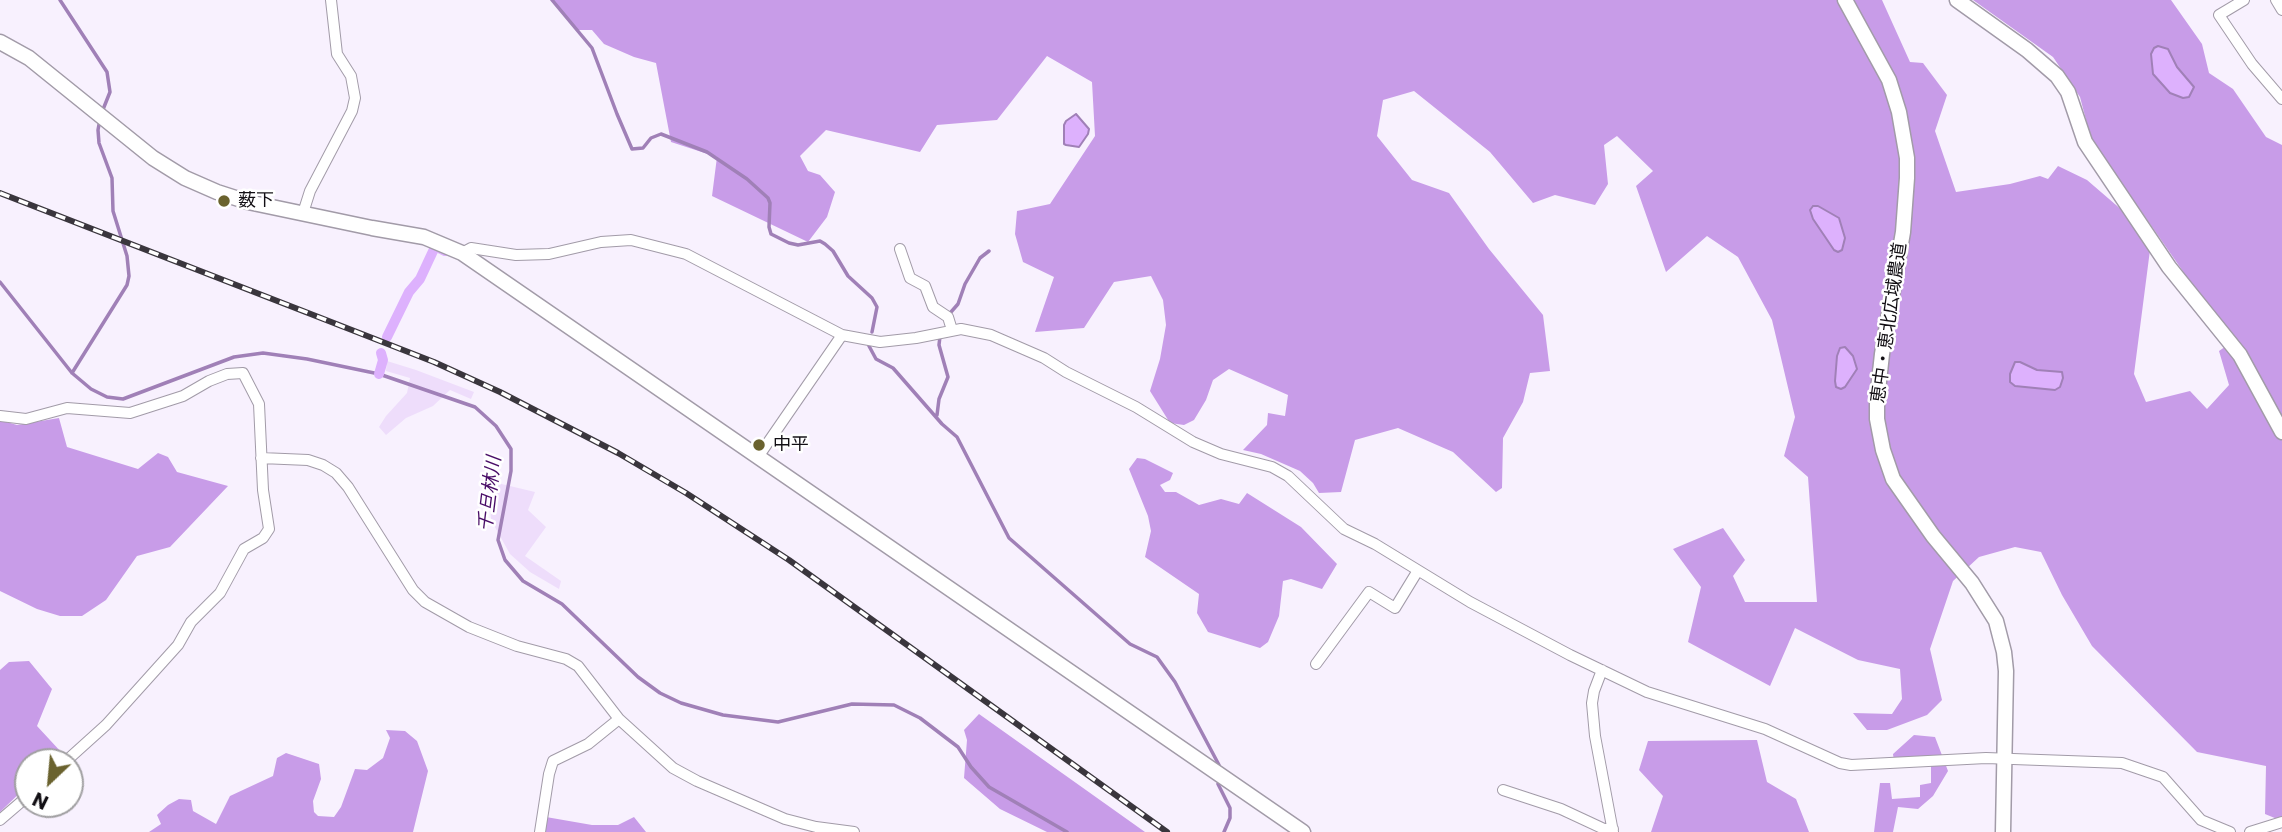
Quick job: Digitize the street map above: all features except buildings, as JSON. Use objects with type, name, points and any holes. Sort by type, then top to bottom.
[{"type":"street","points":[[303,213],[310,191],[352,111],[355,98],[351,76],[337,54],[331,0]]},
{"type":"street","name":"恵中・恵北広域農道","points":[[1846,0],[1889,80],[1899,112],[1907,158],[1903,232],[1882,354],[1877,419],[1883,450],[1893,479],[1933,536],[1972,583],[1996,621],[2006,671],[2003,832]]},
{"type":"street","points":[[1957,0],[2027,50],[2057,76],[2068,92],[2085,142],[2169,267],[2240,355],[2282,432]]},
{"type":"street","points":[[2244,0],[2219,15],[2252,64],[2282,99]]},
{"type":"street","points":[[2276,0],[2282,10]]},
{"type":"street","points":[[0,42],[29,58],[170,171],[185,178],[248,202],[424,237],[463,253],[1303,832]]},
{"type":"street","points":[[463,253],[471,248],[516,255],[549,254],[601,242],[647,242],[687,254],[842,335],[880,342],[952,330],[972,330],[1020,347],[1136,407],[1193,442],[1221,454],[1272,467],[1295,482],[1344,529],[1376,544],[1417,572],[1558,649],[1647,692],[1765,729],[1840,763],[1851,765],[1986,758],[2122,763],[2143,769],[2169,782],[2202,820],[2230,832]]},
{"type":"street","points":[[901,249],[910,278],[925,286],[933,307],[948,317],[952,330]]},
{"type":"street","points":[[758,457],[842,335]]},
{"type":"street","points":[[0,416],[26,419],[67,408],[130,413],[183,396],[218,377],[243,373],[259,404],[263,490],[269,529],[263,538],[244,549],[220,593],[191,622],[178,645],[106,725],[81,748]]},
{"type":"street","points":[[261,458],[308,460],[336,472],[413,590],[425,602],[468,627],[517,646],[566,659],[578,666],[619,719],[659,757],[697,781],[785,819],[816,827],[854,832]]},
{"type":"street","points":[[1316,664],[1369,592],[1395,608],[1417,572]]},
{"type":"street","points":[[1503,790],[1561,809],[1604,829],[1613,830],[1595,736],[1592,703],[1602,670]]},
{"type":"street","points":[[540,832],[553,761],[588,744],[619,719]]},
{"type":"street","points":[[0,820],[14,808]]},
{"type":"street","points":[[2250,832],[2282,822]]},
{"type":"shaded area","points":[[553,0],[1882,0],[1910,62],[1923,63],[1947,95],[1935,131],[1956,192],[2010,184],[2040,176],[2048,179],[2058,166],[2087,180],[2123,211],[2150,250],[2134,374],[2146,402],[2190,391],[2207,409],[2229,385],[2219,351],[2232,342],[2091,139],[2080,97],[2053,57],[1973,0],[2171,0],[2202,44],[2209,73],[2233,89],[2266,137],[2282,145],[2282,821],[2265,814],[2266,766],[2197,752],[2092,646],[2041,552],[2015,547],[1979,557],[1953,581],[1930,649],[1942,700],[1927,715],[1887,730],[1867,730],[1853,713],[1892,714],[1902,699],[1900,669],[1858,660],[1795,628],[1770,686],[1688,642],[1701,587],[1673,549],[1723,528],[1745,560],[1733,576],[1745,602],[1817,602],[1808,477],[1784,456],[1795,417],[1772,320],[1738,257],[1707,236],[1666,272],[1636,186],[1653,171],[1617,136],[1604,145],[1608,184],[1595,205],[1555,195],[1533,203],[1490,152],[1414,91],[1383,100],[1377,136],[1412,180],[1449,193],[1489,249],[1543,315],[1550,371],[1530,373],[1523,402],[1503,438],[1502,488],[1496,492],[1453,452],[1398,428],[1355,440],[1341,492],[1319,493],[1300,471],[1261,454],[1243,450],[1267,425],[1268,413],[1285,416],[1288,395],[1229,369],[1213,380],[1206,400],[1194,420],[1184,425],[1170,423],[1150,391],[1160,359],[1166,325],[1163,300],[1151,276],[1114,282],[1084,328],[1035,332],[1054,277],[1023,262],[1015,234],[1017,211],[1050,204],[1095,136],[1092,82],[1047,56],[997,120],[937,125],[920,152],[826,130],[800,156],[808,171],[820,175],[835,192],[827,217],[808,242],[712,196],[717,157],[671,142],[656,63],[604,44],[592,30],[578,30]]},
{"type":"shaded area","points":[[2158,46],[2168,49],[2177,67],[2194,87],[2189,97],[2183,98],[2170,93],[2153,74],[2151,54]]},
{"type":"shaded area","points":[[1076,114],[1089,129],[1079,147],[1064,144],[1064,125]]},
{"type":"shaded area","points":[[1813,206],[1839,218],[1845,238],[1842,250],[1834,250],[1813,219],[1810,210]]},
{"type":"shaded area","points":[[1845,347],[1853,356],[1857,369],[1841,389],[1836,387],[1835,381],[1837,356],[1840,348]]},
{"type":"shaded area","points":[[387,361],[474,392],[471,399],[450,390],[433,406],[406,418],[386,435],[379,427],[407,393],[410,378],[386,371]]},
{"type":"shaded area","points":[[2015,362],[2037,370],[2062,372],[2060,387],[2055,390],[2015,386],[2010,382],[2010,374]]},
{"type":"shaded area","points":[[59,418],[67,447],[138,469],[158,453],[168,457],[177,472],[228,486],[170,547],[137,556],[106,600],[82,616],[60,616],[37,609],[0,591],[0,420],[17,425]]},
{"type":"shaded area","points":[[1137,458],[1145,459],[1173,473],[1170,480],[1160,485],[1165,492],[1176,492],[1199,505],[1221,499],[1239,504],[1247,493],[1301,527],[1337,564],[1322,589],[1291,579],[1283,581],[1279,616],[1268,642],[1260,648],[1208,632],[1197,613],[1199,594],[1145,557],[1151,531],[1148,516],[1129,469]]},
{"type":"shaded area","points":[[489,481],[535,492],[528,510],[546,527],[525,556],[561,581],[559,589],[530,572],[510,554],[491,520]]},
{"type":"shaded area","points":[[29,661],[52,689],[37,726],[57,748],[14,748],[14,798],[0,812],[0,670],[9,662]]},
{"type":"shaded area","points":[[979,714],[1145,832],[1047,832],[1000,809],[964,778],[967,740],[964,730]]},
{"type":"shaded area","points":[[386,730],[405,731],[417,741],[428,771],[413,832],[149,832],[161,824],[157,815],[179,799],[191,800],[193,811],[216,824],[230,796],[273,776],[277,758],[286,753],[319,764],[321,779],[313,801],[314,812],[318,816],[334,817],[341,807],[355,769],[367,770],[383,758],[390,738]]},
{"type":"shaded area","points":[[1914,735],[1935,737],[1948,771],[1933,796],[1918,809],[1898,807],[1893,832],[1874,832],[1880,783],[1890,783],[1892,799],[1920,797],[1920,785],[1931,783],[1931,760],[1894,762],[1893,754]]},
{"type":"shaded area","points":[[1757,740],[1767,782],[1796,799],[1809,832],[1651,832],[1663,796],[1639,770],[1648,741]]},
{"type":"shaded area","points":[[546,817],[592,825],[618,825],[634,817],[646,832],[543,832]]},
{"type":"waterway","points":[[60,0],[107,72],[110,92],[102,112]]},
{"type":"waterway","points":[[552,0],[592,48],[632,149],[643,148],[651,138],[661,134],[707,152],[747,179],[768,198],[771,234],[798,245],[820,241],[825,244],[833,251],[848,276],[872,298],[877,307],[872,332]]},
{"type":"waterway","points":[[72,373],[127,285],[129,276],[127,256],[113,211],[112,178],[99,143],[100,119]]},
{"type":"waterway","points":[[387,337],[434,249],[437,247],[445,251]]},
{"type":"waterway","points":[[951,312],[958,304],[965,284],[980,258],[989,251]]},
{"type":"waterway","name":"千旦林川","points":[[0,282],[72,373],[91,389],[107,397],[123,399],[234,357],[263,353],[379,374],[475,407],[496,426],[511,449],[511,471],[498,540],[505,560],[523,581],[562,604],[638,677],[660,693],[681,703],[723,715],[778,722],[852,704],[894,705],[920,718],[958,747],[989,787],[1067,832]]},
{"type":"waterway","points":[[937,415],[939,399],[948,377],[939,345],[940,336]]},
{"type":"waterway","points":[[869,346],[876,359],[893,368],[942,424],[957,437],[1009,538],[1130,644],[1157,657],[1175,682],[1219,765]]},
{"type":"waterway","points":[[379,374],[383,360],[381,353]]},
{"type":"waterway","points":[[1218,784],[1230,808],[1230,818],[1224,832]]},
{"type":"railway","points":[[0,193],[434,362],[500,392],[618,453],[686,493],[789,560],[1167,832]]},
{"type":"place","name":"薮下","points":[[224,201]]},
{"type":"place","name":"中平","points":[[759,445]]}]
